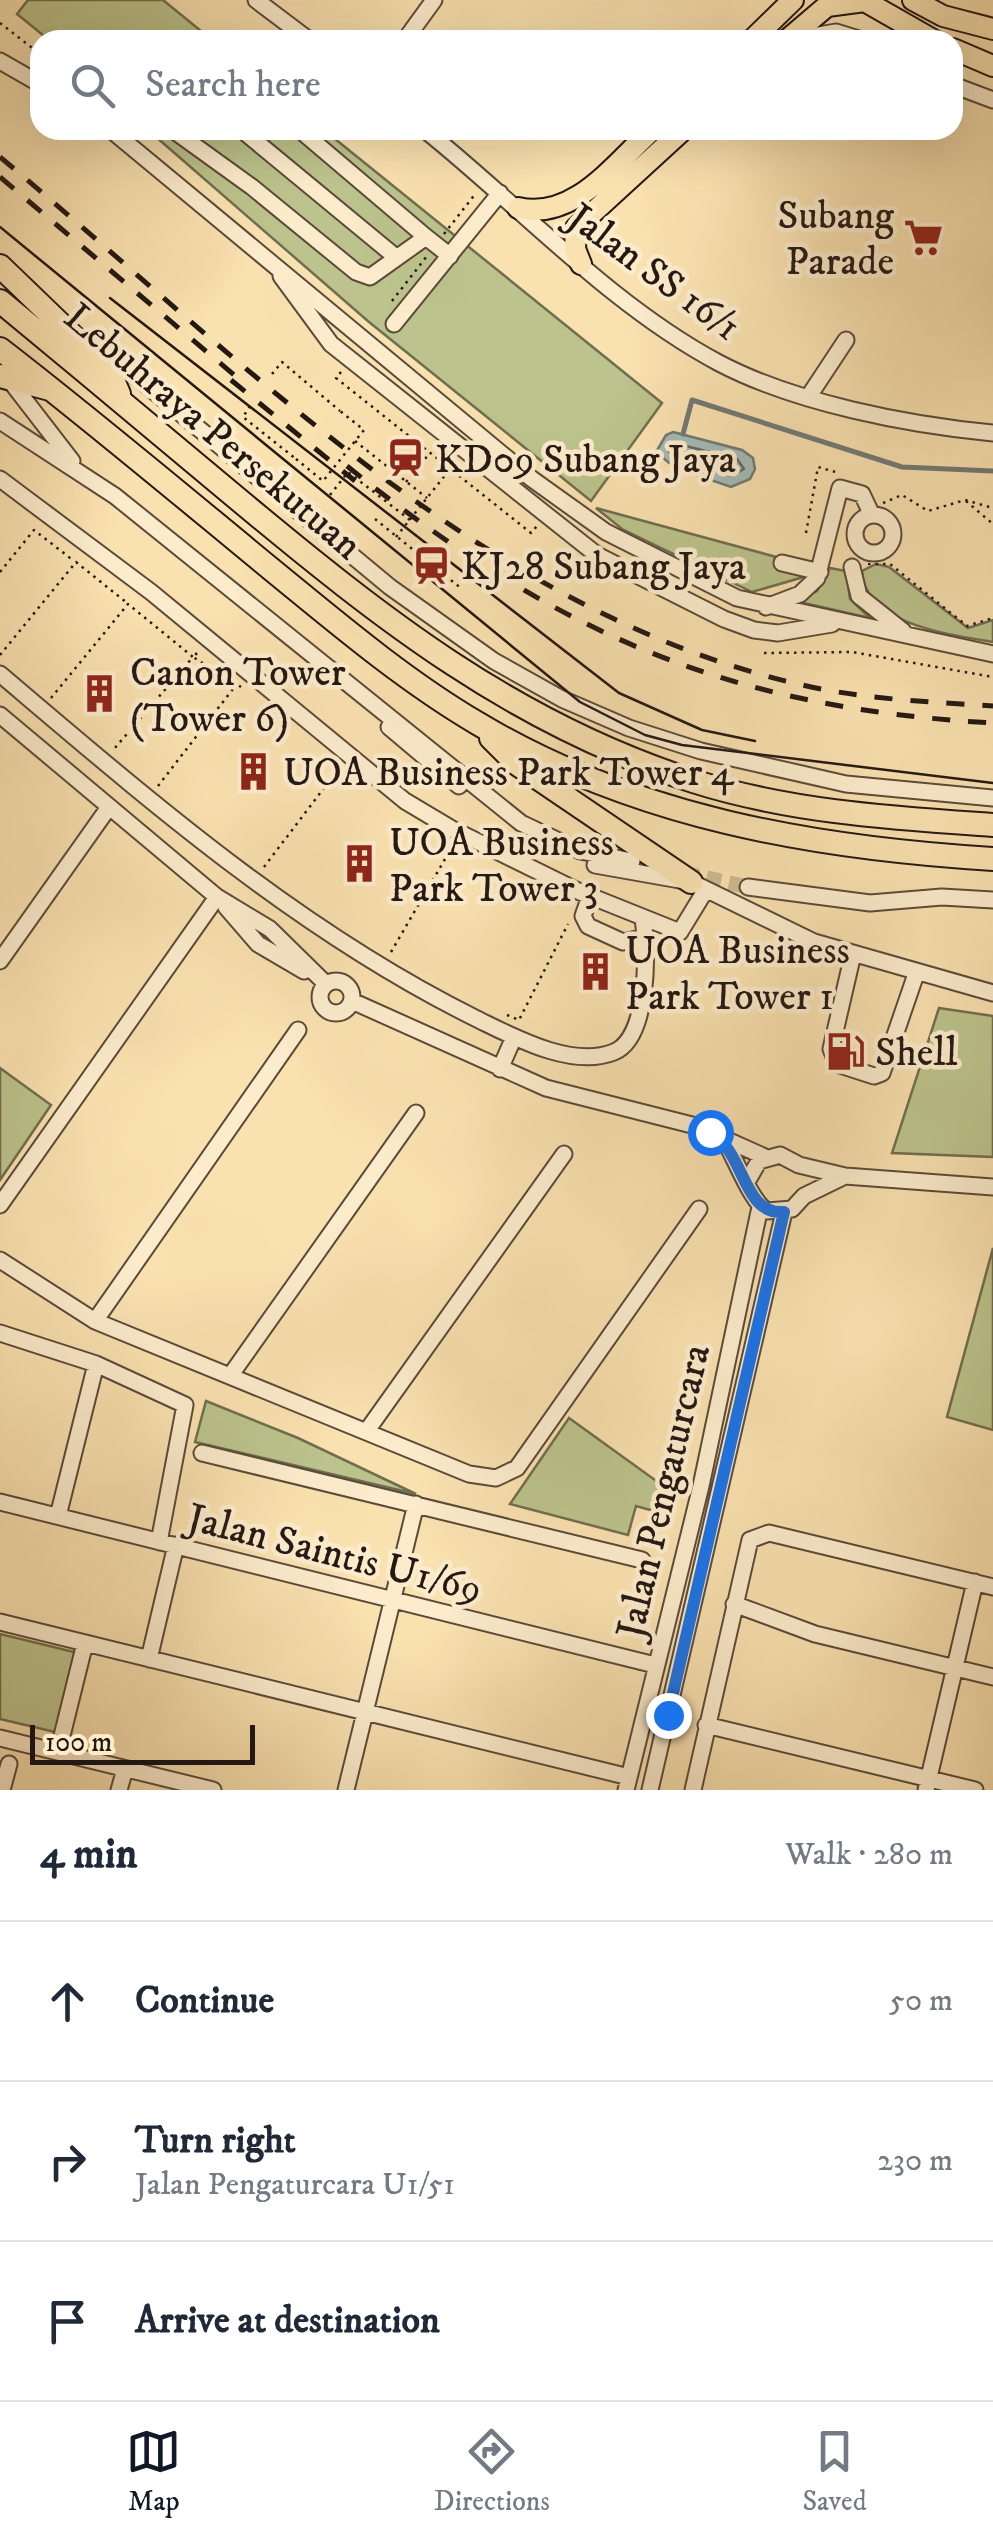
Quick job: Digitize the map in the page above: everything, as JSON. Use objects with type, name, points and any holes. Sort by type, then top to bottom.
[{"type":"highway","points":[[0,266],[108,371],[122,402]]},
{"type":"highway","name":"Lebuhraya Persekutuan","points":[[0,300],[350,592],[418,644],[540,718],[696,782],[751,795],[883,817],[993,824]]},
{"type":"highway","name":"Lebuhraya Persekutuan","points":[[0,349],[328,616],[478,724],[600,784],[687,814],[782,836],[990,860]]},
{"type":"highway","points":[[6,379],[53,390]]},
{"type":"highway","points":[[478,724],[517,764],[698,886]]},
{"type":"main road","points":[[761,30],[793,0]]},
{"type":"main road","points":[[799,30],[827,6],[864,0],[916,30]]},
{"type":"main road","points":[[913,0],[944,16],[993,29]]},
{"type":"main road","points":[[963,52],[993,66]]},
{"type":"main road","points":[[518,208],[536,212],[560,208],[620,150],[636,140]]},
{"type":"main road","points":[[581,264],[574,238],[576,228],[672,140]]},
{"type":"street","points":[[256,0],[296,30]]},
{"type":"street","points":[[412,30],[434,0]]},
{"type":"street","points":[[0,60],[30,78]]},
{"type":"street","points":[[963,88],[993,100]]},
{"type":"street","points":[[123,140],[581,516],[737,598],[993,654]]},
{"type":"street","points":[[187,140],[252,186],[356,272],[370,277],[430,241]]},
{"type":"street","points":[[254,140],[397,258]]},
{"type":"street","points":[[312,140],[450,256]]},
{"type":"street","name":"Jalan SS 16/1","points":[[437,140],[581,264],[710,358],[809,396],[933,428],[993,434]]},
{"type":"street","points":[[394,324],[500,193]]},
{"type":"street","points":[[0,256],[96,344],[390,587],[494,661],[562,699],[629,728],[701,751],[846,784],[993,798]]},
{"type":"street","points":[[270,260],[330,344],[597,555],[754,630],[778,633],[840,622]]},
{"type":"street","points":[[809,396],[846,340]]},
{"type":"street","points":[[6,379],[80,472]]},
{"type":"street","points":[[0,421],[80,472],[327,664],[521,822],[580,852],[632,861]]},
{"type":"street","points":[[0,467],[4,481],[151,592],[405,800],[452,829],[590,896],[680,932],[698,886]]},
{"type":"street","points":[[766,606],[808,588],[822,566],[840,488],[862,494],[890,522],[890,542],[879,552],[860,550]]},
{"type":"street","points":[[876,508],[856,531],[860,550],[859,596],[911,636]]},
{"type":"street","points":[[782,564],[857,568]]},
{"type":"street","points":[[327,664],[421,755],[492,812],[548,848],[624,872],[698,886],[803,938],[916,974],[993,993]]},
{"type":"street","points":[[0,674],[253,882],[346,948],[514,1036],[571,1053],[595,1056],[618,1052],[635,1029],[646,974],[643,919]]},
{"type":"street","points":[[0,714],[217,896],[270,929],[326,984],[345,983],[352,1001],[500,1070],[613,1108],[696,1126],[765,1157],[787,1156],[799,1164],[845,1176],[993,1187]]},
{"type":"street","points":[[0,961],[109,807]]},
{"type":"street","points":[[748,888],[870,903],[942,897],[993,900]]},
{"type":"street","points":[[0,1205],[217,896]]},
{"type":"street","points":[[590,896],[584,916],[588,926],[622,942],[646,937]]},
{"type":"street","points":[[853,954],[831,1049],[837,1064],[874,1076],[887,1066],[916,974]]},
{"type":"street","points":[[326,984],[320,994],[326,1010],[342,1013],[352,1001]]},
{"type":"street","points":[[95,1321],[298,1030]]},
{"type":"street","points":[[500,1070],[514,1036]]},
{"type":"street","points":[[230,1376],[416,1113]]},
{"type":"street","points":[[724,1140],[748,1180],[750,1195],[760,1207],[784,1212]]},
{"type":"street","points":[[366,1432],[564,1154]]},
{"type":"street","points":[[748,1180],[754,1166],[765,1157]]},
{"type":"street","points":[[799,1164],[806,1178],[804,1196]]},
{"type":"street","points":[[650,1790],[784,1212],[804,1196],[845,1176]]},
{"type":"street","name":"Jalan Pengaturcara","points":[[627,1784],[700,1486],[760,1207]]},
{"type":"street","points":[[0,1260],[95,1321],[469,1474],[496,1478],[517,1468],[698,1209]]},
{"type":"street","points":[[0,1333],[96,1364],[185,1404],[159,1542]]},
{"type":"street","points":[[58,1516],[96,1364]]},
{"type":"street","points":[[202,1453],[642,1560]]},
{"type":"street","name":"Jalan Saintis U1/69","points":[[0,1502],[655,1665]]},
{"type":"street","points":[[346,1790],[416,1504]]},
{"type":"street","points":[[693,1790],[750,1540],[769,1533],[993,1586]]},
{"type":"street","points":[[150,1659],[176,1546]]},
{"type":"street","points":[[928,1784],[975,1582]]},
{"type":"street","points":[[734,1604],[815,1634],[993,1677]]},
{"type":"street","points":[[0,1622],[365,1712],[627,1784]]},
{"type":"street","points":[[58,1752],[84,1643]]},
{"type":"street","points":[[706,1724],[928,1784],[976,1790]]},
{"type":"street","points":[[0,1738],[213,1790]]},
{"type":"street","points":[[638,1741],[661,1746]]},
{"type":"street","points":[[2,1790],[8,1764]]},
{"type":"street","points":[[119,1790],[125,1769]]},
{"type":"path","points":[[0,24],[30,46]]},
{"type":"path","points":[[387,306],[430,241],[486,180]]},
{"type":"path","points":[[250,406],[243,417],[323,481],[364,430],[282,362],[272,374]]},
{"type":"path","points":[[348,363],[336,378],[531,533],[537,526]]},
{"type":"path","points":[[355,441],[428,498]]},
{"type":"path","points":[[406,482],[430,452]]},
{"type":"path","points":[[394,536],[450,469]]},
{"type":"path","points":[[330,494],[348,472],[410,520]]},
{"type":"path","points":[[876,508],[902,496],[928,510],[965,500],[993,508]]},
{"type":"path","points":[[965,500],[993,524]]},
{"type":"path","points":[[374,519],[462,590]]},
{"type":"path","points":[[0,572],[34,530],[193,657],[246,691]]},
{"type":"path","points":[[857,568],[878,561],[890,564],[967,626],[993,618]]},
{"type":"path","points":[[0,655],[76,562]]},
{"type":"path","points":[[42,710],[128,604]]},
{"type":"path","points":[[104,761],[198,652]]},
{"type":"path","points":[[764,653],[852,652],[993,676]]},
{"type":"path","points":[[153,792],[236,684]]},
{"type":"path","points":[[253,882],[341,768],[329,757]]},
{"type":"path","points":[[387,958],[453,846],[466,853]]},
{"type":"path","points":[[493,1010],[520,1020],[568,922]]},
{"type":"green space","points":[[28,0],[163,0],[200,30],[37,30],[17,14]]},
{"type":"green space","points":[[160,140],[336,140],[662,403],[591,501],[369,322]]},
{"type":"green space","points":[[596,508],[780,558],[778,569],[807,576],[752,592],[622,529]]},
{"type":"green space","points":[[876,564],[889,567],[968,628],[993,620],[993,642],[934,631],[894,615],[878,604],[867,589],[862,571]]},
{"type":"green space","points":[[830,568],[846,571],[850,599],[870,618],[795,601],[817,591]]},
{"type":"green space","points":[[939,1008],[993,1016],[993,1157],[892,1153]]},
{"type":"green space","points":[[0,1068],[51,1105],[0,1180]]},
{"type":"green space","points":[[993,1248],[993,1430],[947,1417]]},
{"type":"green space","points":[[206,1401],[298,1438],[416,1494],[195,1442]]},
{"type":"green space","points":[[569,1418],[673,1493],[668,1515],[636,1506],[628,1535],[510,1504]]},
{"type":"green space","points":[[0,1634],[78,1653],[59,1733],[0,1719]]},
{"type":"water","points":[[673,432],[742,450],[753,458],[755,469],[750,479],[731,487],[675,468],[656,452],[666,435]]},
{"type":"waterway","points":[[683,434],[692,400],[902,467],[993,471]]},
{"type":"tunnel","points":[[684,873],[748,887]]},
{"type":"tram line","points":[[0,227],[580,702],[645,735],[682,745],[993,783]]},
{"type":"tram line","points":[[110,298],[619,693],[702,730],[755,741]]},
{"type":"railway","points":[[0,157],[275,393],[371,468],[470,538],[574,599],[683,648],[798,684],[870,696],[993,706]]},
{"type":"railway","points":[[0,177],[246,385]]},
{"type":"railway","points":[[231,380],[355,481]]},
{"type":"railway","points":[[347,466],[498,574],[572,616],[647,651],[725,679],[808,700],[993,723]]},
{"type":"place","name":"Subang Parade","points":[[924,237]]},
{"type":"place","name":"KD09 Subang Jaya","points":[[405,458]]},
{"type":"place","name":"KJ28 Subang Jaya","points":[[431,565]]},
{"type":"place","name":"Canon Tower (Tower 6)","points":[[100,694]]},
{"type":"place","name":"UOA Business Park Tower 4","points":[[253,771]]},
{"type":"place","name":"UOA Business Park Tower 3","points":[[359,864]]},
{"type":"place","name":"UOA Business Park Tower 1","points":[[595,972]]},
{"type":"place","name":"Shell","points":[[845,1051]]},
{"type":"route","points":[[668,1715],[784,1212],[767,1211],[754,1202],[748,1180],[724,1140],[710,1132]]}]
